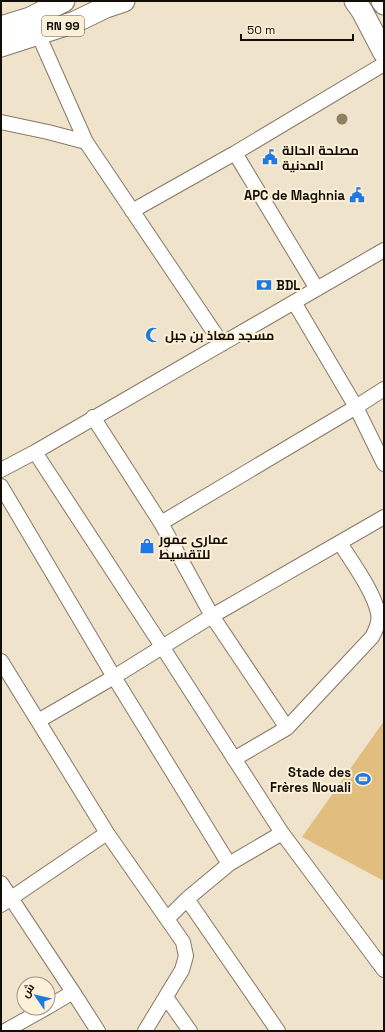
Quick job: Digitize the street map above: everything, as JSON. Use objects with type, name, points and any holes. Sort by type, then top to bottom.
[{"type":"main road","name":"RN 99","points":[[1,46],[34,26],[64,1]]},
{"type":"main road","points":[[355,1],[381,40]]},
{"type":"main road","name":"RN 99","points":[[1,27],[34,26],[75,22],[111,3]]},
{"type":"street","points":[[34,26],[86,142],[222,344]]},
{"type":"street","points":[[132,211],[235,153],[384,64]]},
{"type":"street","points":[[1,122],[86,142]]},
{"type":"street","points":[[235,153],[317,289]]},
{"type":"street","points":[[1,470],[35,452],[93,417],[384,250]]},
{"type":"street","points":[[294,302],[356,407],[384,464]]},
{"type":"street","points":[[161,523],[384,389]]},
{"type":"street","points":[[93,417],[161,523],[212,616],[287,728]]},
{"type":"street","points":[[35,452],[282,833],[384,970]]},
{"type":"street","points":[[1,486],[114,677],[229,864]]},
{"type":"street","points":[[38,721],[163,648],[212,616],[384,517]]},
{"type":"street","points":[[234,759],[287,728],[372,637],[378,626],[378,614],[369,590],[340,543]]},
{"type":"street","points":[[1,661],[108,833],[183,942],[186,956],[182,970],[145,1031]]},
{"type":"street","points":[[6,902],[108,833]]},
{"type":"street","points":[[167,919],[187,899],[229,864],[282,833]]},
{"type":"street","points":[[1,883],[6,902],[74,992],[98,1031]]},
{"type":"street","points":[[187,899],[278,1031]]},
{"type":"street","points":[[56,1002],[74,992]]},
{"type":"street","points":[[166,997],[190,1031]]},
{"type":"street","points":[[5,1031],[31,1016]]},
{"type":"shaded area","name":"Stade des Frères Nouali","points":[[384,721],[384,881],[302,837]]},
{"type":"place","name":"مصلحة الحالة المدنية","points":[[270,157]]},
{"type":"place","name":"APC de Maghnia","points":[[357,195]]},
{"type":"place","name":"BDL","points":[[264,285]]},
{"type":"place","name":"مسجد معاذ بن جبل","points":[[153,335]]},
{"type":"place","name":"عماري عمور للتقسيط","points":[[147,546]]},
{"type":"place","name":"Stade des Frères Nouali","points":[[363,779]]}]
